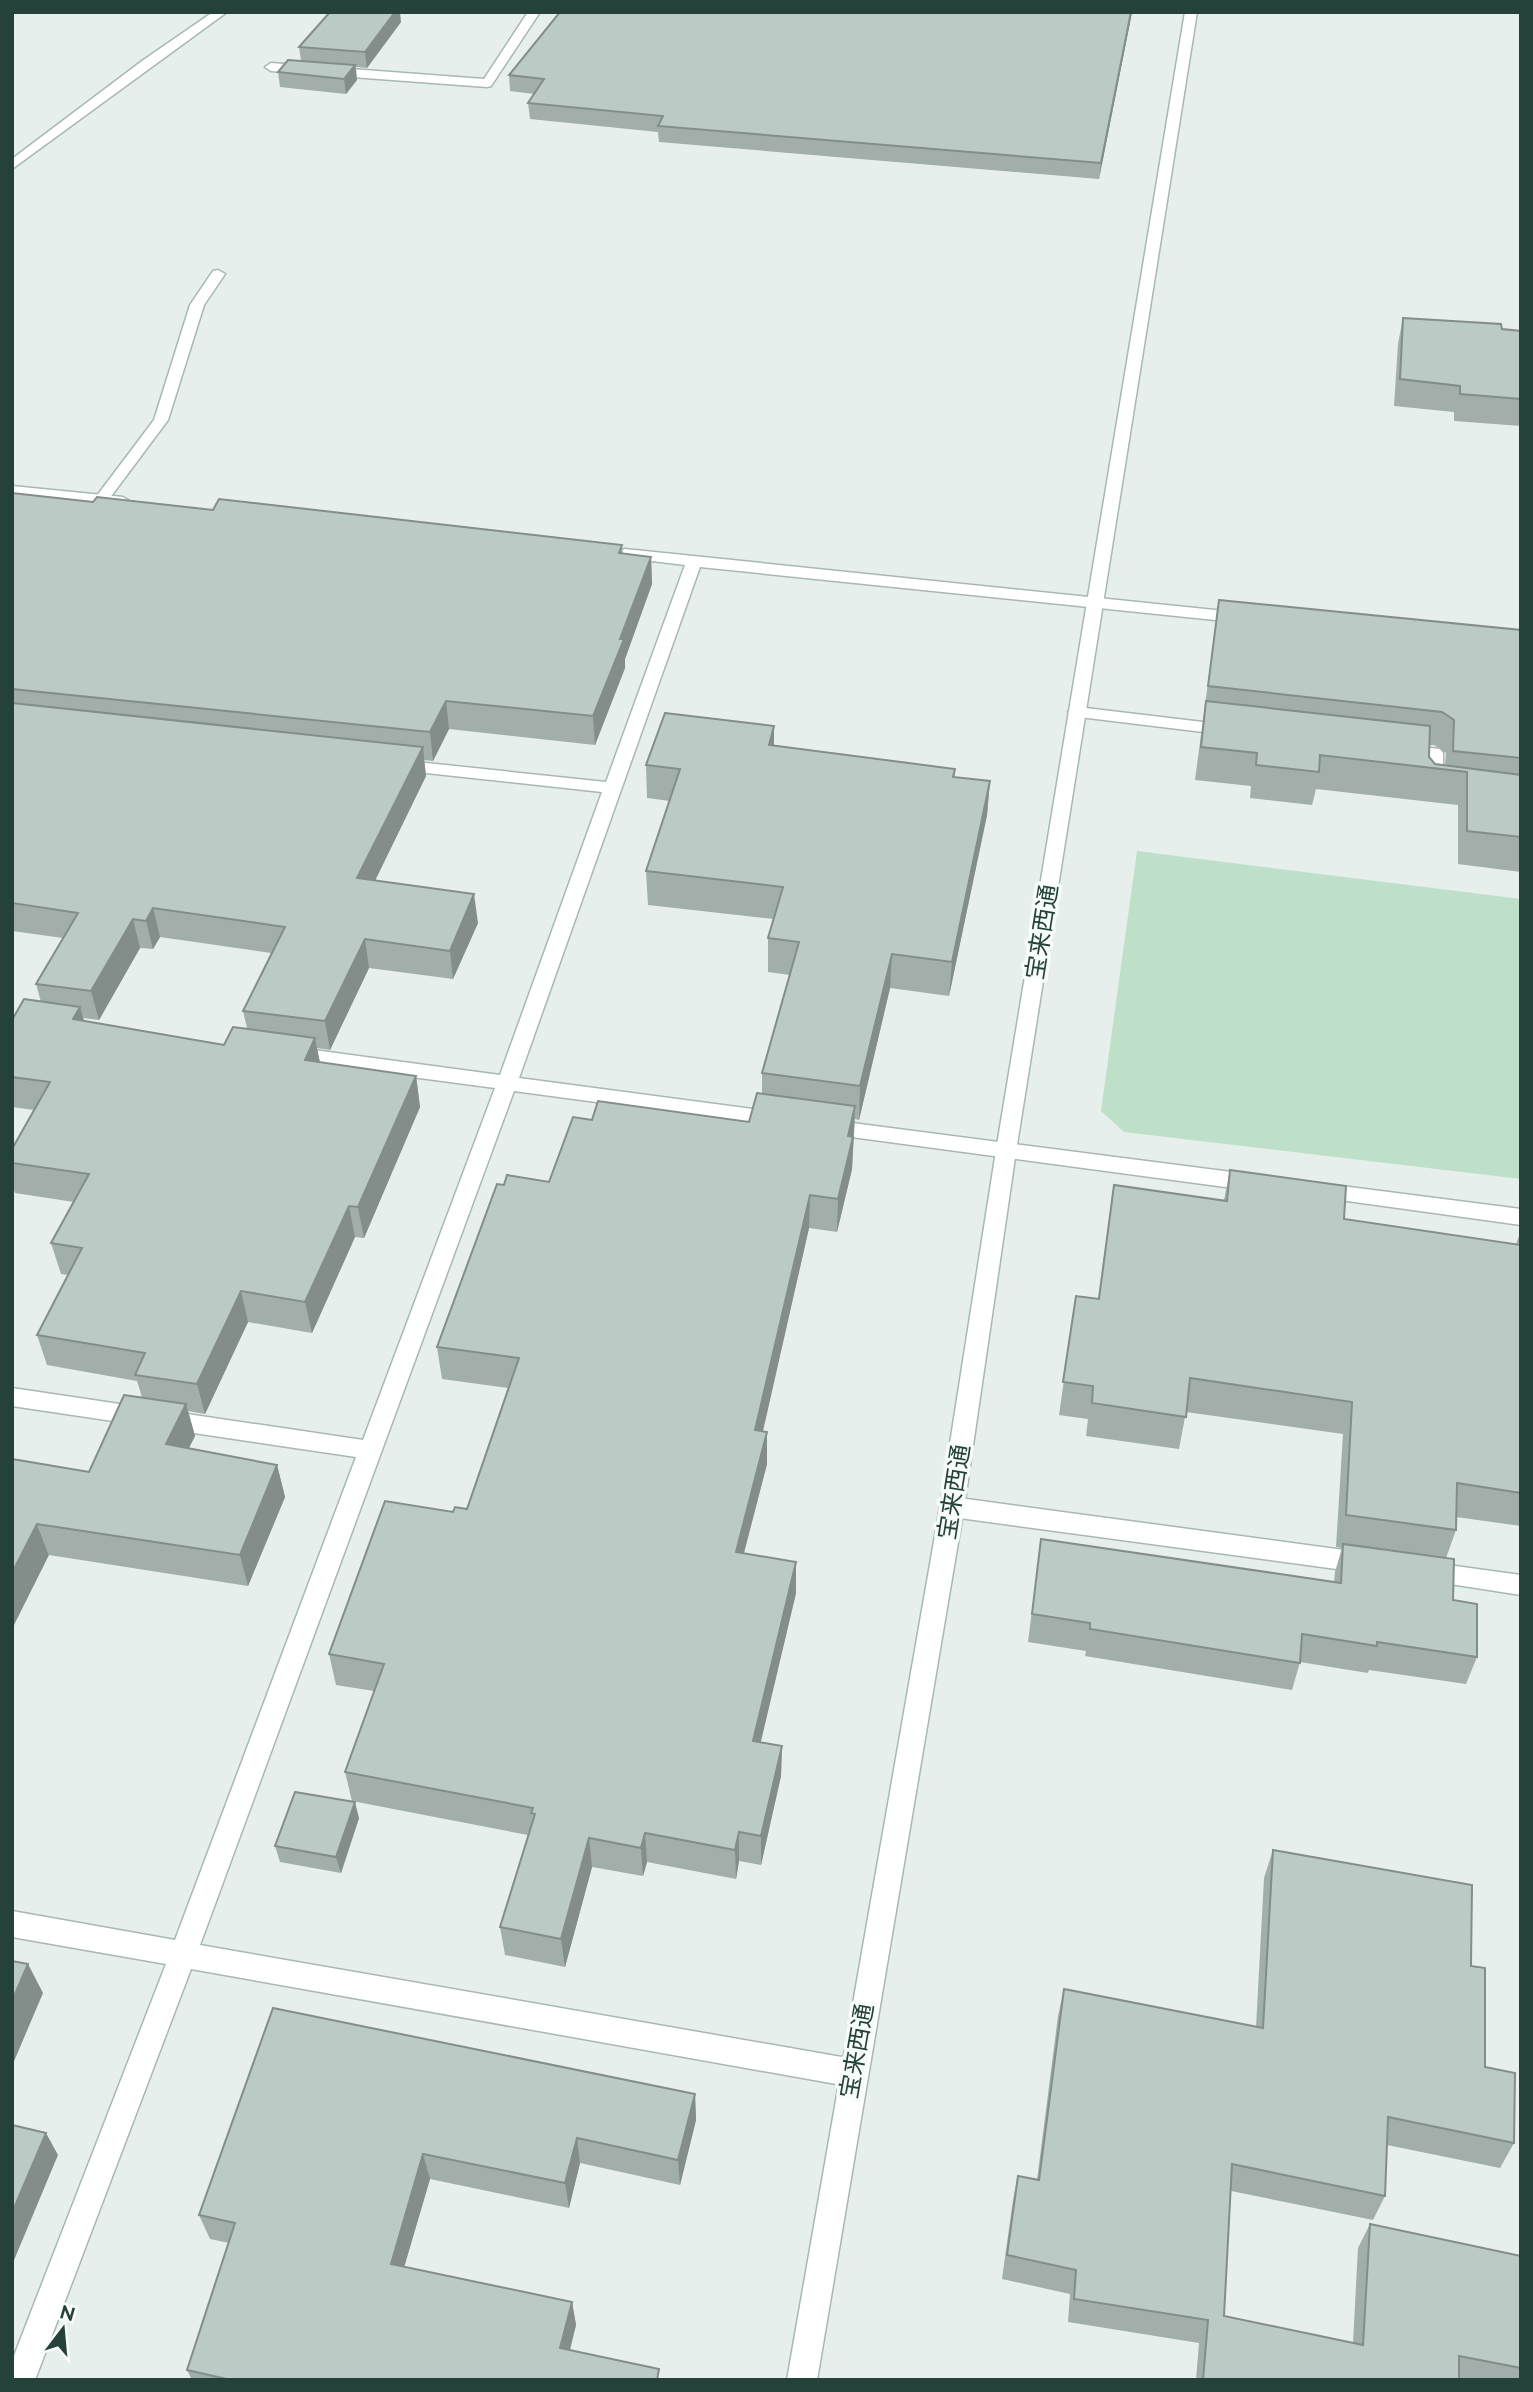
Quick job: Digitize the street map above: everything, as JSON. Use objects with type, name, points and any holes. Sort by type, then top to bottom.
[{"type":"street","points":[[12,165],[146,64],[221,12]]},
{"type":"street","points":[[271,67],[486,83],[534,12]]},
{"type":"street","name":"宝来西通","points":[[802,2380],[952,1507],[1006,1151],[1191,12]]},
{"type":"street","points":[[101,500],[161,420],[197,305],[218,274]]},
{"type":"street","points":[[12,491],[143,504]]},
{"type":"street","points":[[611,553],[1260,620]]},
{"type":"street","points":[[20,2380],[183,1954],[507,1083],[694,561]]},
{"type":"street","points":[[1077,712],[1242,731]]},
{"type":"street","points":[[1379,747],[1434,754],[1433,790],[1446,792]]},
{"type":"street","points":[[380,763],[612,788]]},
{"type":"street","points":[[273,1052],[1277,1186]]},
{"type":"street","points":[[1304,1189],[1521,1217]]},
{"type":"street","points":[[12,1397],[371,1450]]},
{"type":"street","points":[[952,1507],[1382,1566]]},
{"type":"street","points":[[1410,1569],[1521,1585]]},
{"type":"street","points":[[12,1924],[853,2074]]},
{"type":"green space","points":[[1137,851],[1521,899],[1521,1179],[1124,1132],[1101,1111]]},
{"type":"building","points":[[330,12],[395,12],[365,52],[299,47]]},
{"type":"building","points":[[560,12],[1131,12],[1101,163],[658,126],[663,116],[528,103],[544,79],[509,75]]},
{"type":"building","points":[[288,60],[355,65],[344,79],[278,72]]},
{"type":"building","points":[[1403,318],[1501,324],[1502,329],[1521,331],[1521,399],[1460,394],[1460,386],[1400,379]]},
{"type":"building","points":[[12,493],[93,502],[97,497],[213,510],[219,499],[622,545],[619,553],[651,557],[620,639],[624,639],[593,716],[446,701],[430,732],[12,689]]},
{"type":"building","points":[[1219,600],[1521,630],[1521,758],[1453,751],[1454,720],[1442,712],[1208,686]]},
{"type":"building","points":[[1206,701],[1430,726],[1429,757],[1435,764],[1521,775],[1521,837],[1467,831],[1467,772],[1320,755],[1319,772],[1256,765],[1257,753],[1201,747]]},
{"type":"building","points":[[12,703],[423,747],[357,878],[474,894],[450,951],[365,939],[325,1021],[243,1011],[285,927],[153,908],[146,921],[133,919],[91,991],[36,984],[78,913],[12,903]]},
{"type":"building","points":[[665,713],[774,726],[769,745],[955,769],[953,777],[990,781],[952,962],[892,954],[860,1086],[762,1073],[799,942],[768,938],[783,887],[646,871],[680,769],[646,765]]},
{"type":"building","points":[[24,999],[80,1007],[73,1019],[224,1045],[233,1027],[315,1038],[305,1060],[416,1076],[358,1207],[349,1206],[305,1302],[241,1291],[197,1384],[135,1375],[145,1353],[37,1335],[82,1248],[51,1243],[89,1174],[12,1163],[12,1149],[50,1082],[12,1077],[12,1020]]},
{"type":"building","points":[[757,1093],[855,1106],[848,1136],[853,1137],[838,1199],[810,1195],[755,1430],[767,1432],[736,1552],[796,1562],[753,1741],[782,1746],[761,1836],[739,1832],[735,1850],[645,1833],[641,1848],[589,1838],[561,1939],[500,1927],[535,1814],[531,1813],[533,1808],[345,1772],[384,1664],[329,1654],[385,1501],[453,1512],[455,1507],[467,1509],[519,1358],[437,1347],[497,1184],[504,1185],[507,1175],[549,1182],[573,1117],[592,1120],[598,1101],[749,1122]]},
{"type":"building","points":[[1230,1170],[1346,1186],[1344,1219],[1521,1245],[1521,1493],[1457,1483],[1456,1530],[1346,1515],[1352,1402],[1190,1378],[1186,1417],[1092,1403],[1093,1386],[1063,1382],[1076,1296],[1099,1299],[1114,1185],[1227,1201]]},
{"type":"building","points":[[124,1395],[186,1404],[166,1444],[277,1465],[240,1555],[37,1524],[12,1573],[12,1459],[89,1472]]},
{"type":"building","points":[[1041,1539],[1341,1583],[1343,1544],[1454,1559],[1453,1600],[1477,1604],[1477,1657],[1377,1642],[1377,1646],[1302,1634],[1300,1663],[1090,1629],[1090,1623],[1032,1614]]},
{"type":"building","points":[[295,1792],[355,1802],[336,1857],[275,1846]]},
{"type":"building","points":[[1273,1850],[1472,1885],[1471,1966],[1485,1968],[1485,2067],[1515,2073],[1514,2143],[1388,2117],[1385,2196],[1232,2164],[1224,2316],[1363,2345],[1370,2224],[1521,2256],[1521,2368],[1459,2356],[1459,2380],[1203,2380],[1208,2320],[1074,2299],[1076,2270],[1007,2255],[1018,2176],[1039,2180],[1064,1989],[1263,2028]]},
{"type":"building","points":[[12,1961],[28,1964],[12,2001]]},
{"type":"building","points":[[273,2008],[695,2094],[678,2160],[577,2138],[565,2183],[423,2154],[391,2264],[572,2302],[560,2348],[659,2369],[657,2380],[231,2380],[187,2370],[235,2223],[199,2215]]},
{"type":"building","points":[[12,2125],[46,2133],[12,2213]]}]
